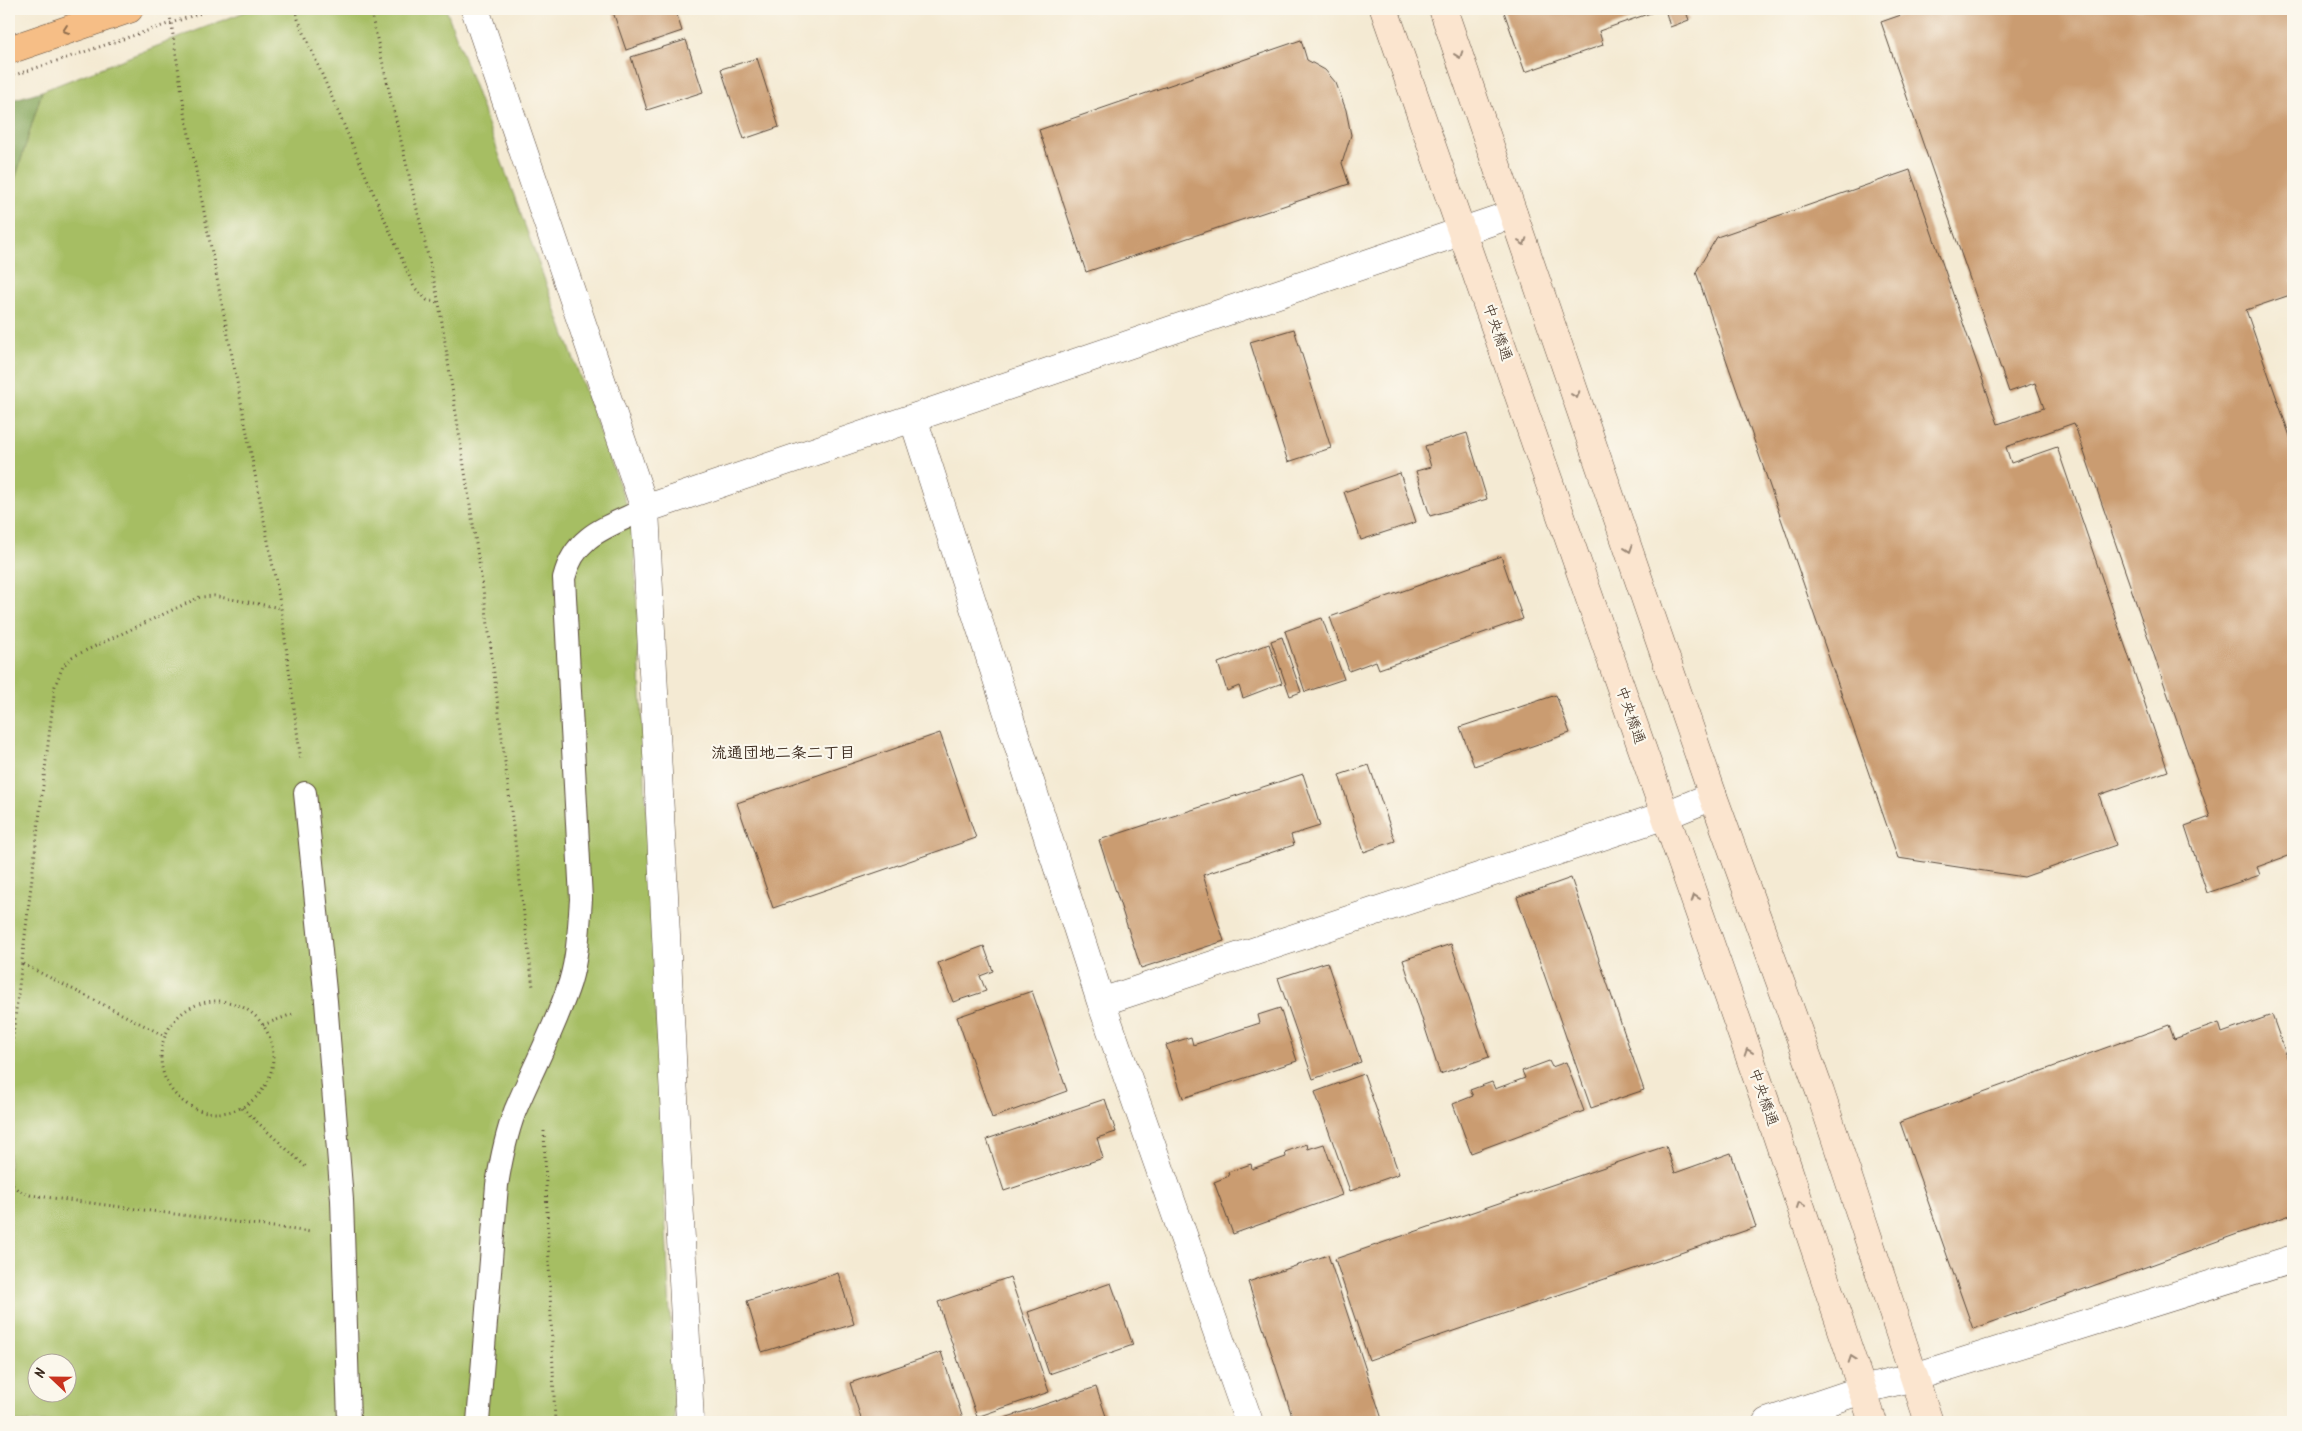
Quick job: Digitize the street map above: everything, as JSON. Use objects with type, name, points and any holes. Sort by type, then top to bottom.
[{"type":"main road","points":[[9,50],[129,9]]},
{"type":"street","points":[[475,9],[645,510],[690,1422]]},
{"type":"street","name":"中央橋通","points":[[1384,9],[1666,814],[1873,1422]]},
{"type":"street","points":[[1443,9],[1714,796],[1820,1092],[1929,1422]]},
{"type":"street","points":[[645,510],[1514,214]]},
{"type":"street","points":[[913,418],[1101,1002],[1249,1422]]},
{"type":"street","points":[[1101,1002],[1666,814],[1714,796]]},
{"type":"street","points":[[1767,1422],[1862,1390],[1914,1377],[2293,1259]]},
{"type":"lane","points":[[478,1422],[497,1185],[503,1148],[515,1112],[540,1057],[570,981],[578,941],[581,899],[564,578],[568,561],[576,549],[589,536],[645,510]]},
{"type":"lane","points":[[305,793],[326,1001],[342,1200],[349,1422]]},
{"type":"path","points":[[169,9],[186,119],[281,608],[305,793]]},
{"type":"path","points":[[9,77],[213,9]]},
{"type":"path","points":[[296,9],[298,19],[414,287],[427,300],[439,304]]},
{"type":"path","points":[[370,9],[439,304],[486,609],[533,991]]},
{"type":"path","points":[[9,1069],[55,686],[63,666],[72,657],[200,597],[214,596],[281,608]]},
{"type":"path","points":[[23,964],[165,1036]]},
{"type":"path","points":[[219,1001],[236,1004],[251,1012],[263,1025],[271,1042],[273,1062],[268,1080],[257,1096],[242,1108],[223,1113],[204,1112],[186,1105],[172,1091],[163,1074],[160,1054],[165,1036],[173,1021],[186,1009],[202,1003],[219,1001]]},
{"type":"path","points":[[242,1108],[342,1200]]},
{"type":"path","points":[[544,1126],[555,1422]]},
{"type":"path","points":[[9,1182],[18,1190],[30,1195],[344,1236]]},
{"type":"green space","points":[[252,9],[446,9],[633,522],[675,1422],[9,1422],[9,199],[42,91]]},
{"type":"green space","points":[[42,91],[9,199],[9,101]]},
{"type":"building","points":[[612,9],[675,9],[682,31],[626,50]]},
{"type":"building","points":[[1503,9],[1662,9],[1599,31],[1603,45],[1525,72]]},
{"type":"building","points":[[1665,9],[1685,9],[1689,20],[1670,27]]},
{"type":"building","points":[[1898,9],[2289,9],[2293,21],[2293,294],[2246,310],[2293,445],[2293,854],[2257,867],[2260,875],[2207,893],[2185,826],[2210,817],[2074,423],[2006,447],[2011,463],[2057,447],[2168,771],[2099,795],[2116,845],[2024,877],[1898,858],[1696,272],[1717,237],[1910,170],[1998,424],[2044,408],[2035,383],[2009,392],[1881,22],[1901,15]]},
{"type":"building","points":[[686,40],[703,92],[647,110],[631,57]]},
{"type":"building","points":[[1301,40],[1307,60],[1325,70],[1336,83],[1346,110],[1351,135],[1342,163],[1349,184],[1086,272],[1039,130]]},
{"type":"building","points":[[757,58],[779,127],[744,139],[721,69]]},
{"type":"building","points":[[1294,329],[1331,448],[1288,462],[1250,342]]},
{"type":"building","points":[[1467,433],[1487,499],[1430,516],[1416,471],[1431,467],[1425,446]]},
{"type":"building","points":[[1400,473],[1416,522],[1361,540],[1344,492]]},
{"type":"building","points":[[1501,556],[1523,619],[1379,669],[1376,661],[1349,671],[1330,617]]},
{"type":"building","points":[[1322,618],[1344,679],[1305,692],[1285,631]]},
{"type":"building","points":[[1282,637],[1301,692],[1290,696],[1271,641]]},
{"type":"building","points":[[1269,644],[1282,683],[1243,698],[1239,686],[1227,691],[1218,663]]},
{"type":"building","points":[[1556,695],[1570,733],[1474,766],[1460,727]]},
{"type":"building","points":[[940,733],[976,838],[773,908],[737,803]]},
{"type":"building","points":[[1369,765],[1395,841],[1364,852],[1339,775]]},
{"type":"building","points":[[1303,774],[1320,826],[1291,835],[1294,845],[1203,875],[1224,941],[1141,968],[1099,840]]},
{"type":"building","points":[[1571,878],[1644,1090],[1591,1108],[1517,897]]},
{"type":"building","points":[[1451,944],[1489,1057],[1440,1074],[1403,960]]},
{"type":"building","points":[[984,946],[993,971],[980,976],[986,991],[953,1002],[938,963]]},
{"type":"building","points":[[1327,962],[1361,1062],[1313,1079],[1278,978]]},
{"type":"building","points":[[1032,991],[1067,1091],[992,1118],[957,1017]]},
{"type":"building","points":[[1280,1008],[1297,1061],[1183,1098],[1166,1045],[1191,1037],[1193,1045],[1260,1023],[1258,1015]]},
{"type":"building","points":[[2272,1015],[2293,1074],[2293,1214],[1973,1329],[1900,1122],[2169,1025],[2174,1039],[2219,1023],[2222,1033]]},
{"type":"building","points":[[1549,1061],[1552,1067],[1566,1062],[1584,1111],[1471,1153],[1453,1104],[1473,1096],[1470,1090],[1492,1082],[1495,1089],[1525,1078],[1522,1071]]},
{"type":"building","points":[[1364,1074],[1399,1174],[1350,1191],[1315,1092]]},
{"type":"building","points":[[1105,1099],[1116,1132],[1097,1138],[1103,1158],[1004,1191],[987,1139]]},
{"type":"building","points":[[1307,1144],[1308,1149],[1324,1144],[1342,1195],[1233,1234],[1214,1182],[1229,1176],[1228,1172],[1251,1164],[1252,1169],[1286,1157],[1285,1152]]},
{"type":"building","points":[[1666,1146],[1675,1173],[1731,1153],[1756,1227],[1369,1360],[1335,1259]]},
{"type":"building","points":[[1328,1255],[1383,1422],[1294,1422],[1248,1282]]},
{"type":"building","points":[[838,1273],[854,1324],[762,1352],[747,1301]]},
{"type":"building","points":[[1010,1277],[1049,1392],[977,1417],[938,1302]]},
{"type":"building","points":[[1111,1283],[1133,1345],[1049,1374],[1028,1312]]},
{"type":"building","points":[[941,1352],[964,1422],[862,1422],[850,1383]]},
{"type":"building","points":[[1096,1387],[1108,1422],[993,1422]]},
{"type":"district","name":"流通団地二条二丁目","points":[[783,752]]}]
